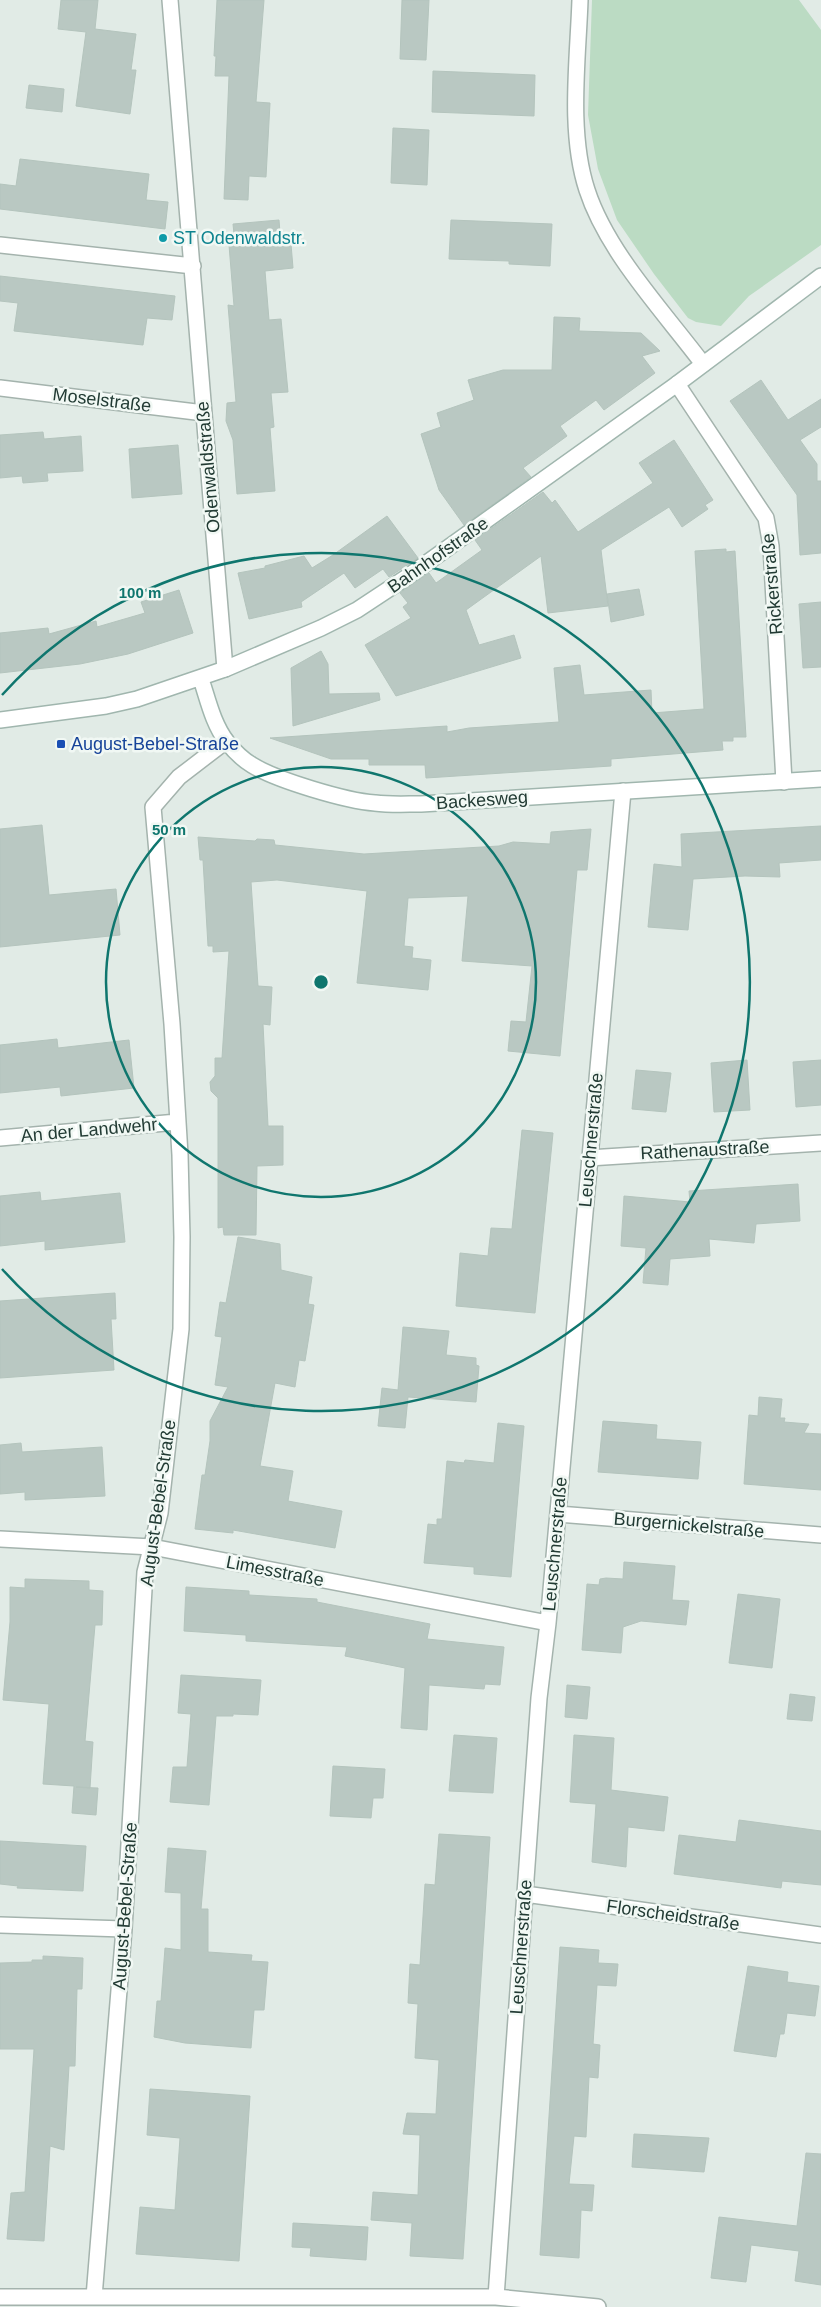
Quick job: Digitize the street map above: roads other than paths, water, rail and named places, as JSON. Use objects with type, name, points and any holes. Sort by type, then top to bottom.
[{"type":"street","name":"Odenwaldstraße","points":[[170,0],[225,669]]},
{"type":"street","points":[[580,0],[576,113],[580,157],[586,188],[610,241],[703,364]]},
{"type":"street","points":[[0,245],[192,266]]},
{"type":"street","name":"Bahnhofstraße","points":[[0,720],[106,706],[201,679],[321,628],[357,610],[407,577],[677,384],[821,276]]},
{"type":"street","name":"Rickerstraße","points":[[677,384],[766,518],[771,546],[784,782]]},
{"type":"street","name":"Moselstraße","points":[[0,388],[204,413]]},
{"type":"street","name":"Backesweg","points":[[201,679],[214,719],[226,741],[247,761],[273,775],[344,798],[374,803],[421,804],[821,779]]},
{"type":"street","name":"August-Bebel-Straße","points":[[94,2297],[124,1929],[146,1572],[160,1513],[181,1329],[182,1237],[178,1122],[172,1024],[153,807],[180,777],[226,741]]},
{"type":"street","name":"Leuschnerstraße","points":[[496,2297],[524,1894],[540,1698],[623,791]]},
{"type":"street","name":"An der Landwehr","points":[[0,1138],[178,1122]]},
{"type":"street","name":"Rathenaustraße","points":[[589,1158],[821,1143]]},
{"type":"street","name":"Burgernickelstraße","points":[[558,1514],[821,1535]]},
{"type":"street","name":"Limesstraße","points":[[0,1539],[152,1547],[548,1622]]},
{"type":"street","name":"Florscheidstraße","points":[[524,1894],[821,1935]]},
{"type":"street","points":[[0,1925],[124,1929]]},
{"type":"street","points":[[0,2298],[496,2297],[598,2307]]},
{"type":"place","name":"ST Odenwaldstr.","points":[[163,238]]},
{"type":"place","name":"August-Bebel-Straße","points":[[61,744]]}]
